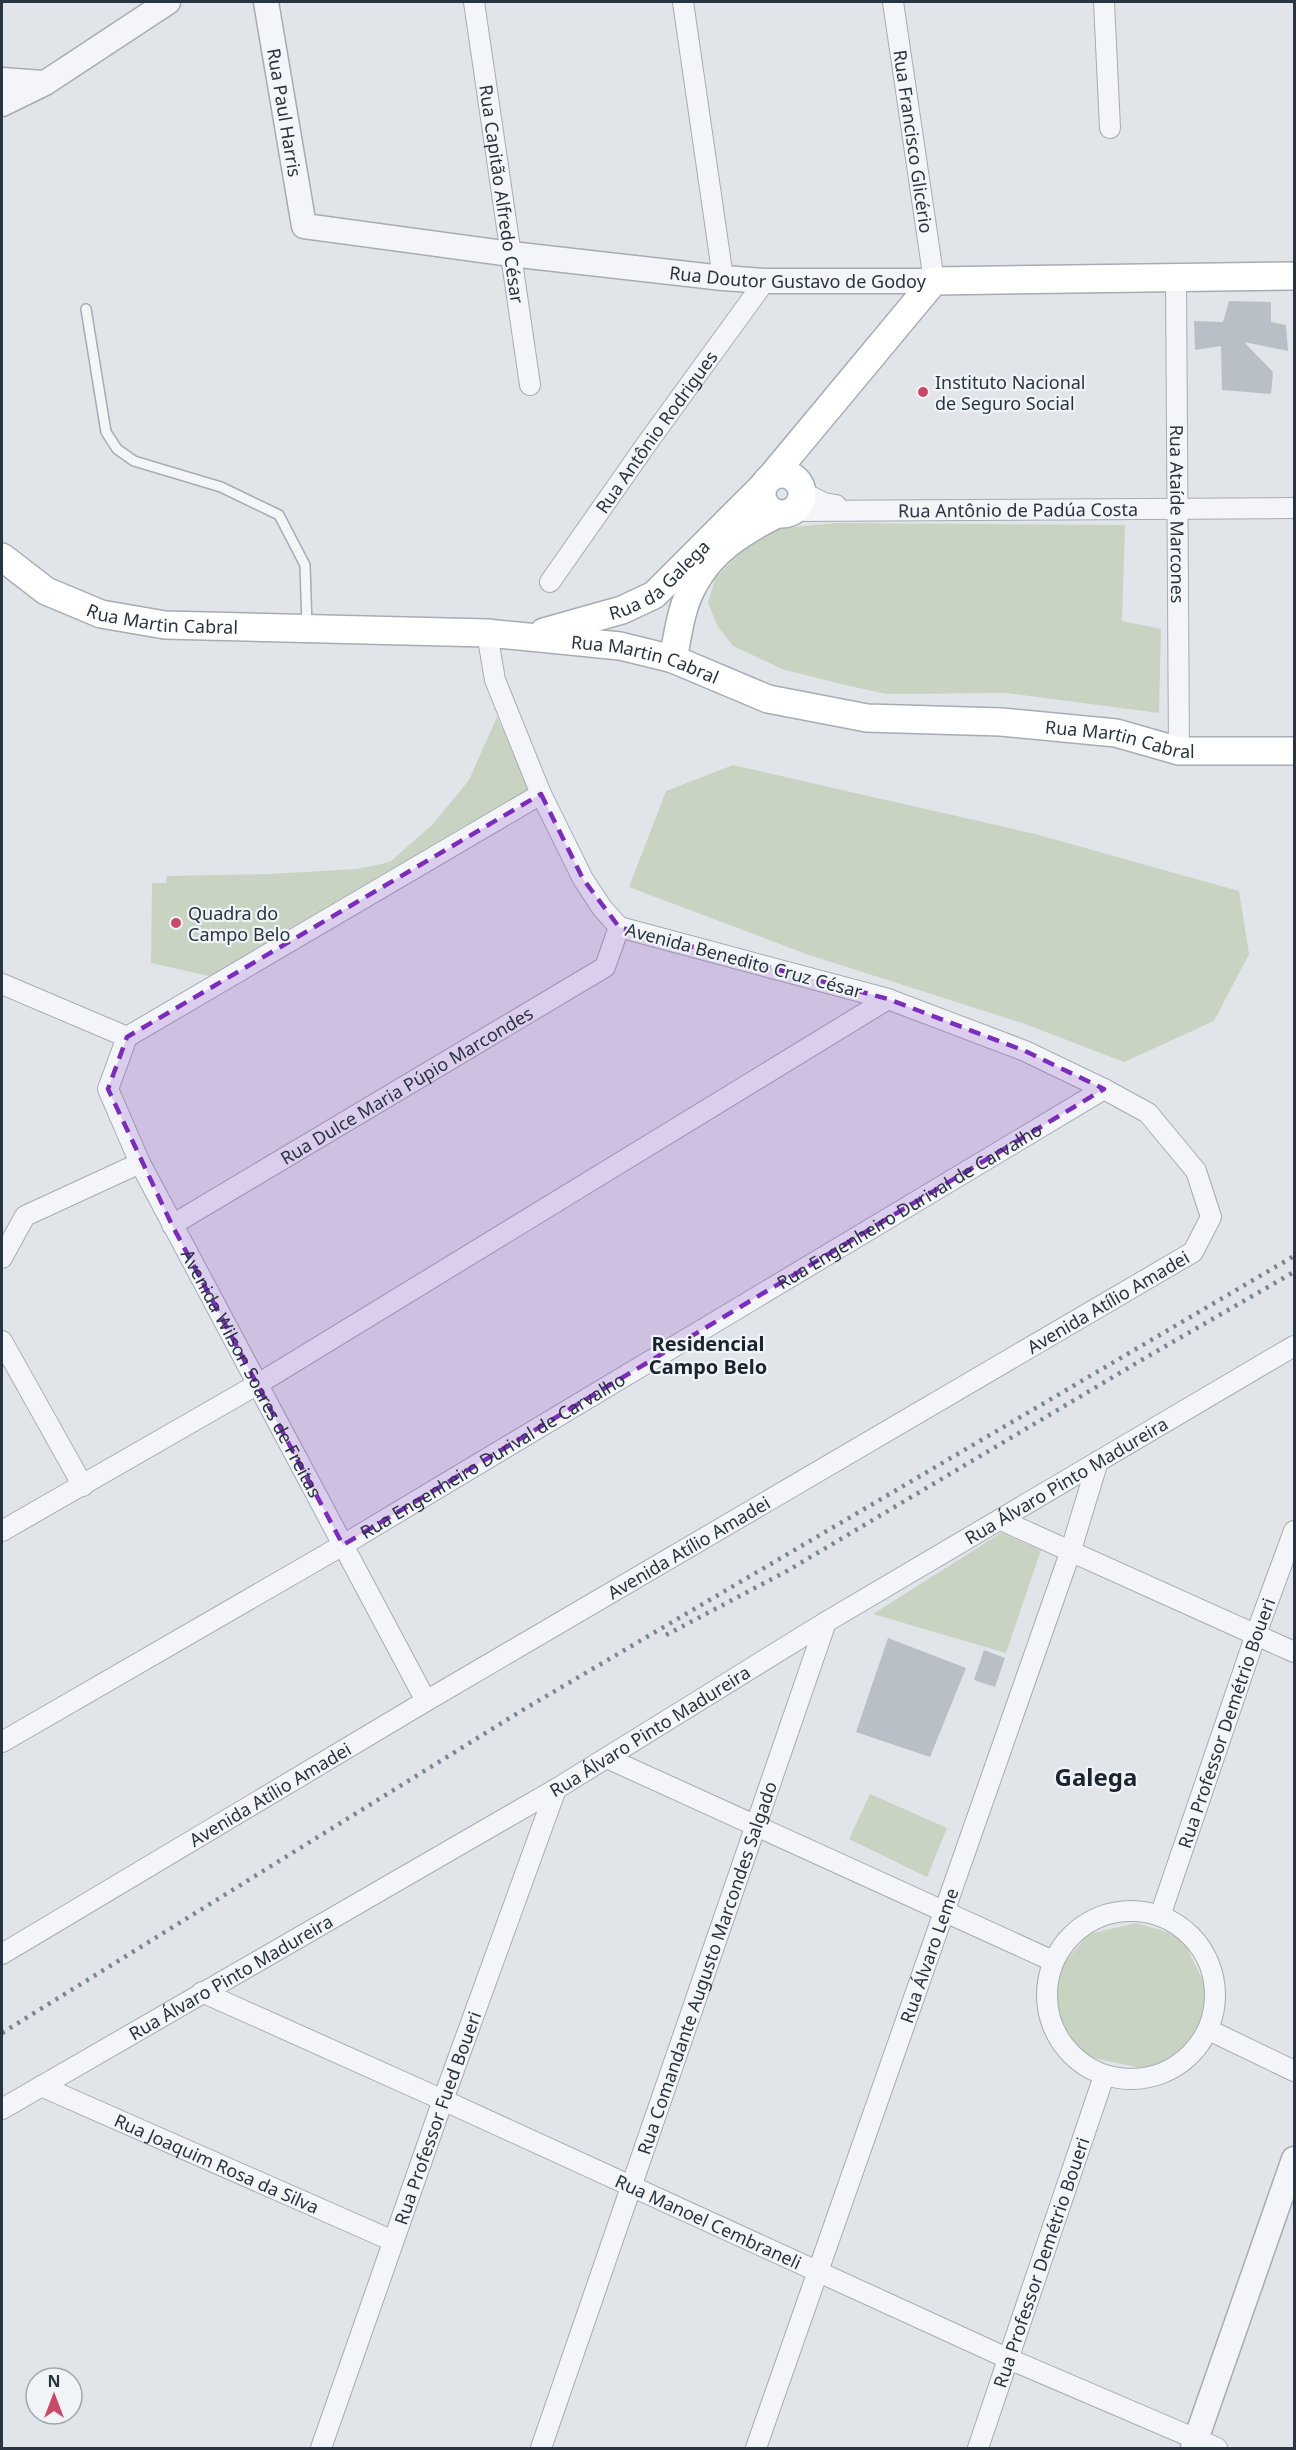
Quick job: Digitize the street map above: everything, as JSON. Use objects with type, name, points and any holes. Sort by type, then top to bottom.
[{"type":"main road","name":"Rua Doutor Gustavo de Godoy","points":[[934,281],[1294,276]]},
{"type":"main road","name":"Rua da Galega","points":[[673,659],[693,584],[715,554],[745,530],[784,493],[811,429],[934,281]]},
{"type":"main road","name":"Rua da Galega","points":[[530,636],[622,610],[654,596],[784,493]]},
{"type":"main road","name":"Rua Martin Cabral","points":[[2,557],[46,591],[100,614],[165,625],[487,633],[620,646],[673,659],[768,699],[867,718],[1001,722],[1116,734],[1179,751],[1294,751]]},
{"type":"main road","points":[[654,596],[674,606],[682,619]]},
{"type":"main road","points":[[620,646],[622,610]]},
{"type":"street","points":[[2,104],[45,83],[168,2]]},
{"type":"street","name":"Rua Paul Harris","points":[[266,2],[304,226]]},
{"type":"street","name":"Rua Capitão Alfredo César","points":[[474,2],[530,385]]},
{"type":"street","points":[[683,2],[723,278]]},
{"type":"street","name":"Rua Francisco Glicério","points":[[893,2],[934,281]]},
{"type":"street","points":[[1104,2],[1110,129]]},
{"type":"street","points":[[2,80],[45,83]]},
{"type":"street","name":"Rua Doutor Gustavo de Godoy","points":[[304,226],[511,254],[723,278],[765,281],[934,281]]},
{"type":"street","name":"Rua Ataíde Marcones","points":[[1176,277],[1179,751]]},
{"type":"street","name":"Rua Antônio Rodrigues","points":[[550,582],[765,281]]},
{"type":"street","name":"Rua Antônio de Padúa Costa","points":[[784,493],[859,510],[1294,508]]},
{"type":"street","name":"Avenida Benedito Cruz César","points":[[487,633],[495,680],[541,794],[583,879],[602,908],[619,927],[888,999],[1025,1051],[1104,1089]]},
{"type":"street","points":[[2,984],[127,1037],[541,794]]},
{"type":"street","name":"Rua Dulce Maria Púpio Marcondes","points":[[172,1225],[605,967],[619,927]]},
{"type":"street","points":[[2,1531],[258,1384],[888,999]]},
{"type":"street","name":"Avenida Wilson Soares de Freitas","points":[[127,1037],[108,1089],[140,1163],[426,1701]]},
{"type":"street","name":"Rua Engenheiro Durival de Carvalho","points":[[2,1742],[343,1545],[1104,1089]]},
{"type":"street","name":"Avenida Atílio Amadei","points":[[2,1953],[426,1701],[1193,1252],[1212,1217],[1196,1171],[1148,1113],[1104,1089]]},
{"type":"street","points":[[2,1258],[25,1216],[140,1163]]},
{"type":"street","points":[[2,1341],[83,1486]]},
{"type":"street","name":"Rua Álvaro Pinto Madureira","points":[[2,2109],[556,1790],[826,1622],[1294,1346]]},
{"type":"street","name":"Rua Álvaro Leme","points":[[756,2448],[1070,1553],[1098,1461]]},
{"type":"street","points":[[1001,1520],[1294,1652]]},
{"type":"street","name":"Rua Professor Demétrio Boueri","points":[[1160,1916],[1256,1634],[1294,1532]]},
{"type":"street","name":"Rua Comandante Augusto Marcondes Salgado","points":[[541,2448],[826,1622]]},
{"type":"street","points":[[607,1758],[1053,1961]]},
{"type":"street","name":"Rua Professor Fued Boueri","points":[[321,2448],[443,2100],[556,1790]]},
{"type":"street","points":[[1128,1911],[1160,1916],[1189,1934],[1209,1962],[1216,1996],[1209,2030],[1191,2055],[1166,2073],[1135,2080],[1104,2076],[1073,2058],[1053,2030],[1045,1995],[1053,1961],[1071,1935],[1098,1917],[1128,1911]]},
{"type":"street","name":"Rua Manoel Cembraneli","points":[[202,1992],[1202,2445]]},
{"type":"street","points":[[1209,2030],[1294,2071]]},
{"type":"street","name":"Rua Professor Demétrio Boueri","points":[[978,2448],[1104,2076]]},
{"type":"street","name":"Rua Joaquim Rosa da Silva","points":[[41,2086],[393,2241]]},
{"type":"street","points":[[1202,2445],[1294,2159]]},
{"type":"lane","points":[[86,309],[106,432],[117,449],[134,461],[221,487],[279,515],[304,565],[308,629]]},
{"type":"highlighted area","points":[[541,794],[583,879],[619,927],[888,999],[1025,1051],[1104,1089],[343,1545],[172,1225],[108,1089],[127,1037]]},
{"type":"green space","points":[[836,523],[1125,525],[1122,621],[1161,629],[1159,713],[1007,693],[886,694],[782,669],[733,646],[718,627],[708,603],[715,579],[740,553],[783,528]]},
{"type":"green space","points":[[497,717],[532,791],[213,977],[151,963],[152,883],[166,883],[167,876],[357,869],[390,862],[433,824],[469,780]]},
{"type":"green space","points":[[733,765],[1035,834],[1239,891],[1249,954],[1214,1021],[1124,1062],[1025,1024],[806,954],[629,887],[666,791]]},
{"type":"green space","points":[[1001,1533],[1041,1550],[1006,1653],[873,1614]]},
{"type":"green space","points":[[870,1794],[947,1828],[927,1877],[849,1839]]},
{"type":"green space","points":[[1136,1923],[1181,1936],[1211,1997],[1191,2046],[1150,2070],[1075,2054],[1054,2009],[1058,1970],[1089,1934]]},
{"type":"building","points":[[1229,301],[1271,302],[1271,322],[1286,325],[1288,351],[1244,342],[1273,372],[1271,394],[1222,390],[1221,346],[1195,350],[1194,321],[1223,322]]},
{"type":"building","points":[[888,1638],[966,1668],[930,1757],[856,1732]]},
{"type":"building","points":[[984,1650],[1005,1658],[995,1687],[974,1680]]},
{"type":"railway","points":[[2,2033],[521,1711],[1294,1256]]},
{"type":"railway","points":[[666,1635],[787,1571],[1294,1272]]},
{"type":"place","name":"Instituto Nacional de Seguro Social","points":[[923,392]]},
{"type":"place","name":"Quadra do Campo Belo","points":[[176,923]]},
{"type":"district","name":"Residencial Campo Belo","points":[[708,1354]]},
{"type":"district","name":"Galega","points":[[1096,1776]]}]
